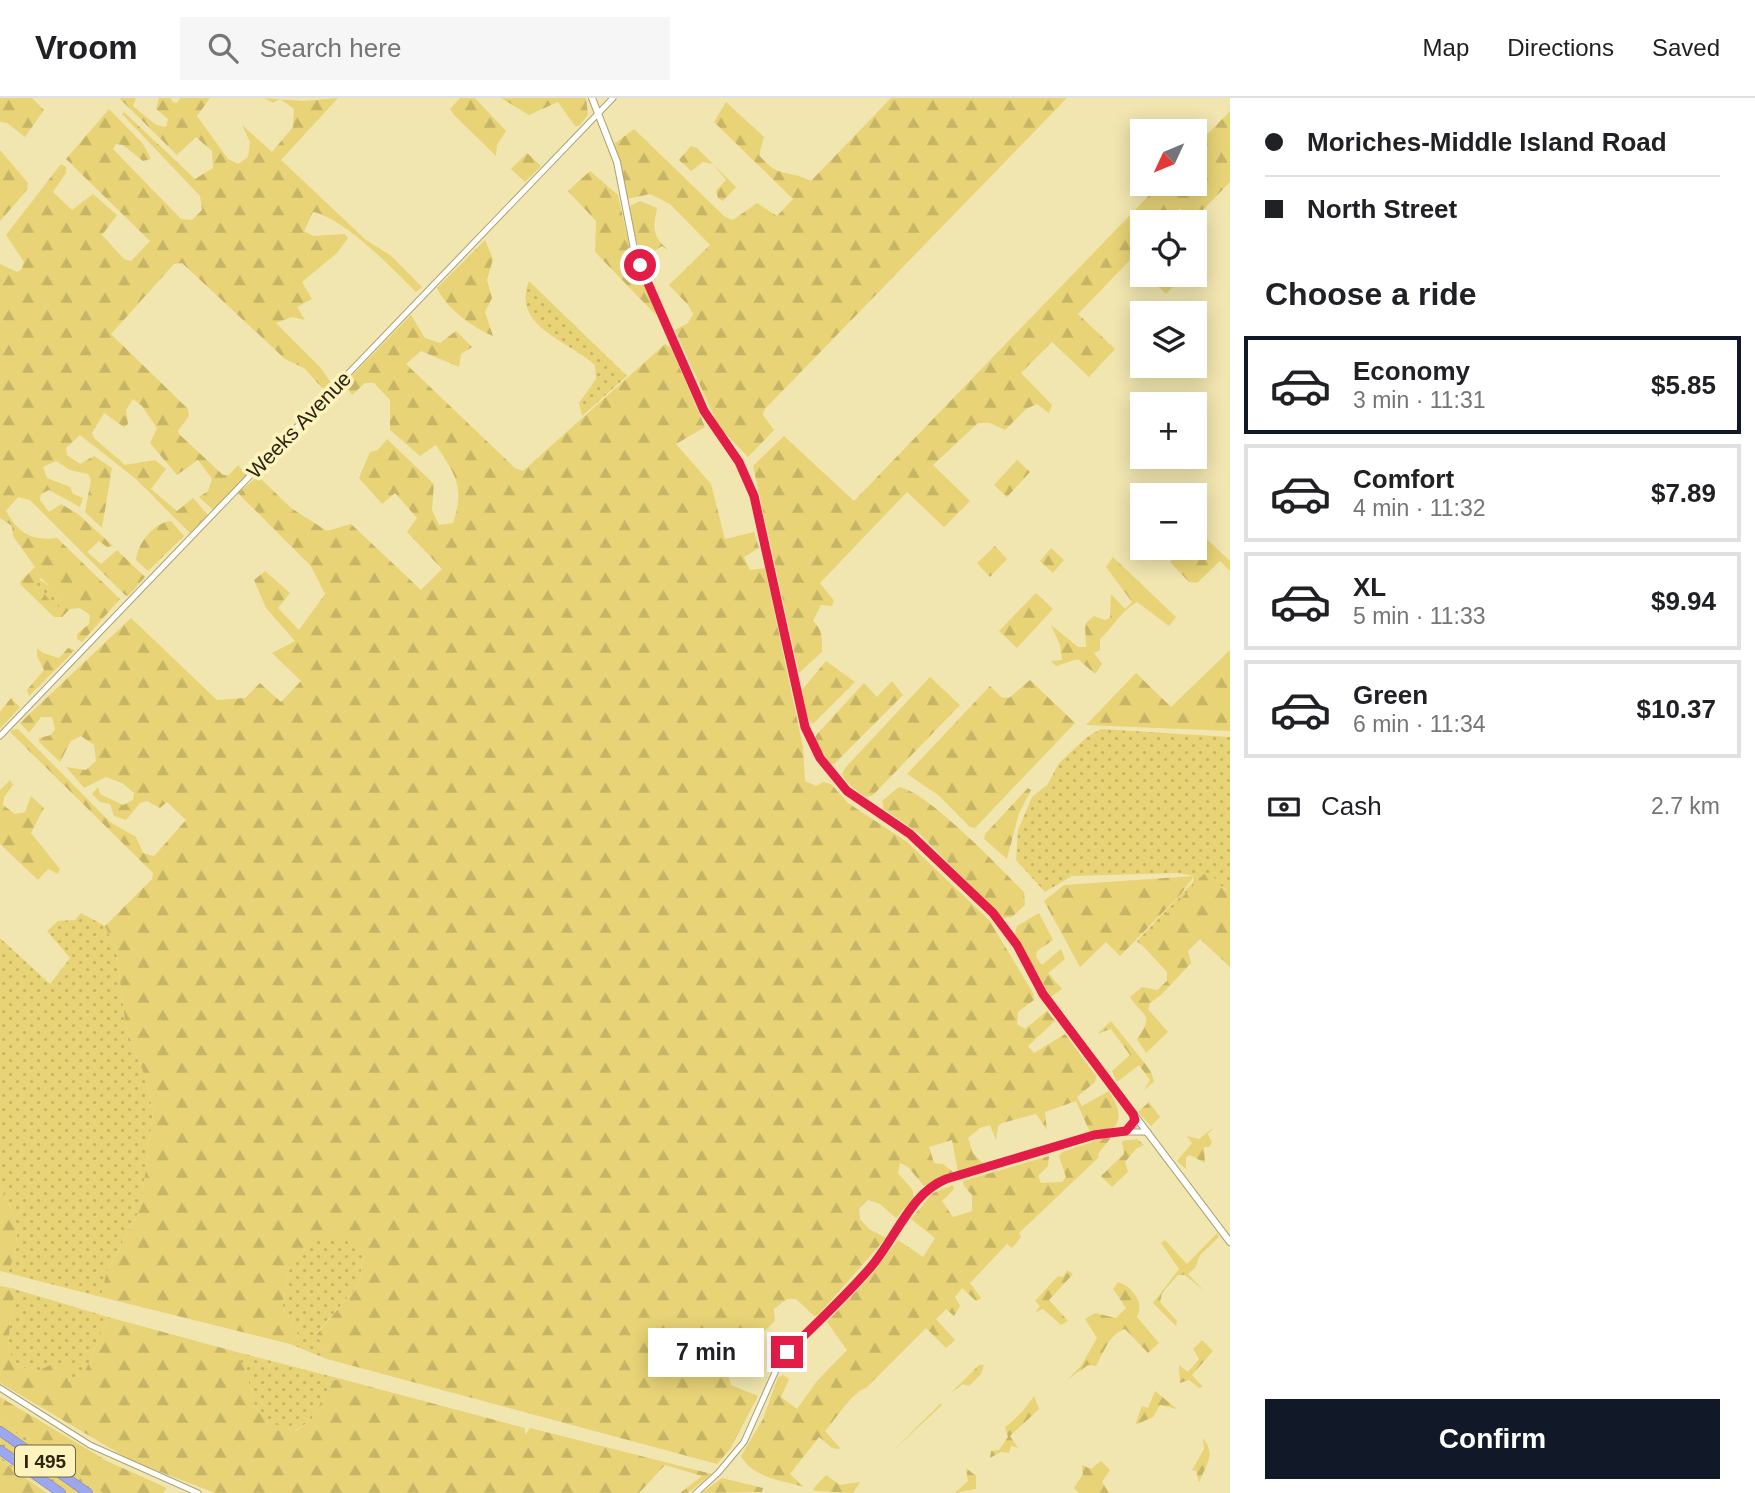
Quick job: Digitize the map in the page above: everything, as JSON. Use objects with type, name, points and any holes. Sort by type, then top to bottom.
[{"type":"highway","name":"I 495","points":[[0,1431],[88,1493]]},
{"type":"highway","name":"I 495","points":[[0,1450],[61,1493]]},
{"type":"main road","points":[[592,98],[617,162],[632,244],[704,411],[739,462],[754,496],[805,727],[814,748],[855,798],[910,834],[993,913],[1017,945],[1043,994],[1230,1242]]},
{"type":"street","name":"Weeks Avenue","points":[[0,736],[613,98]]},
{"type":"street","points":[[1126,1131],[1135,1124],[1133,1114]]},
{"type":"street","points":[[696,1493],[718,1473],[744,1442],[781,1359],[873,1265],[927,1190],[946,1179],[1106,1132],[1148,1132]]},
{"type":"street","points":[[0,1388],[90,1445],[198,1493]]},
{"type":"green space","points":[[0,98],[32,98],[44,110],[25,137],[7,123],[0,122]]},
{"type":"green space","points":[[119,98],[136,98],[133,106],[156,125],[166,127],[168,119],[156,109],[159,98],[171,98],[172,102],[177,103],[180,98],[210,98],[197,116],[228,159],[238,164],[248,157],[250,142],[242,125],[272,152],[293,127],[294,109],[280,99],[303,101],[338,98],[281,160],[366,240],[390,255],[422,287],[416,292],[353,234],[325,216],[313,212],[304,231],[313,236],[345,234],[348,238],[337,253],[302,282],[312,299],[297,307],[305,320],[292,317],[276,323],[320,367],[333,386],[326,392],[304,368],[285,359],[182,263],[174,264],[111,334],[188,409],[189,416],[178,431],[179,434],[223,475],[229,475],[238,465],[247,475],[213,510],[199,497],[208,491],[212,479],[198,460],[177,475],[150,443],[157,428],[142,406],[133,399],[126,410],[128,424],[124,427],[104,413],[92,433],[94,438],[125,465],[155,460],[166,469],[151,489],[177,511],[193,498],[208,515],[190,533],[136,479],[80,435],[66,448],[67,455],[80,464],[94,456],[112,468],[102,528],[85,512],[91,480],[88,474],[70,470],[56,461],[43,467],[47,478],[70,487],[73,494],[83,498],[80,507],[49,490],[41,494],[40,500],[49,512],[61,504],[78,514],[113,546],[107,547],[99,541],[87,552],[101,564],[117,550],[145,577],[128,596],[125,595],[30,500],[18,497],[6,511],[21,530],[33,537],[57,538],[120,599],[82,642],[77,639],[77,634],[89,624],[90,615],[80,608],[70,609],[62,617],[54,617],[21,585],[20,582],[35,567],[13,536],[12,526],[0,518],[0,264],[17,272],[21,270],[24,262],[6,235],[61,164],[66,167],[66,173],[53,192],[72,210],[93,194],[117,215],[102,235],[124,259],[131,261],[150,241],[66,159],[109,109],[143,144],[151,159],[143,161],[123,145],[116,144],[113,149],[181,219],[192,220],[202,210],[200,196],[122,114],[124,112],[195,179],[213,168],[212,151],[196,137],[177,155]],"holes":[[[41,578],[61,597],[59,607],[54,606],[36,583]]]},
{"type":"green space","points":[[264,98],[280,99],[273,103]]},
{"type":"green space","points":[[460,98],[475,98],[506,131],[497,145],[496,156],[450,109]]},
{"type":"green space","points":[[501,98],[586,98],[588,115],[579,126],[575,126],[558,102],[529,115]]},
{"type":"green space","points":[[891,98],[1067,98],[764,410],[763,415],[774,430],[748,457],[719,427],[675,330],[688,323],[693,314],[669,285],[710,245],[670,204],[650,194],[627,199],[614,144],[634,129],[725,217],[733,220],[757,203],[777,216],[793,199],[714,122],[726,102],[764,137],[759,155],[766,163],[778,171],[811,181]]},
{"type":"green space","points":[[1230,111],[1230,182],[1203,210],[1135,210],[1148,196],[1208,196],[1208,134]]},
{"type":"green space","points":[[691,146],[697,148],[713,164],[703,162],[691,171],[679,160]]},
{"type":"green space","points":[[0,150],[28,183],[27,190],[0,221]]},
{"type":"green space","points":[[527,153],[541,166],[525,182],[511,169]]},
{"type":"green space","points":[[713,164],[736,187],[723,201],[718,198],[716,191],[726,180]]},
{"type":"green space","points":[[590,171],[618,195],[633,262],[659,313],[655,314],[595,252],[596,221],[568,191]]},
{"type":"green space","points":[[640,201],[657,208],[655,231],[668,250],[662,246],[653,252],[651,260],[656,283],[642,255],[633,227],[630,206]]},
{"type":"green space","points":[[1130,215],[1130,260],[1078,314],[1115,349],[1089,377],[1052,342],[1021,373],[1052,405],[1049,413],[1037,404],[1026,409],[1005,430],[990,423],[978,423],[933,465],[970,501],[944,527],[907,492],[820,583],[834,601],[832,606],[821,605],[813,621],[820,631],[822,652],[799,673],[753,466],[784,436],[854,501]]},
{"type":"green space","points":[[485,240],[493,259],[487,280],[492,298],[485,312],[493,336],[461,316],[441,296],[437,288]]},
{"type":"green space","points":[[529,281],[627,376],[582,416],[579,403],[596,379],[595,365],[535,321],[528,310],[526,297]]},
{"type":"green space","points":[[1159,287],[1172,287],[1166,294]]},
{"type":"green space","points":[[411,315],[425,338],[440,343],[456,331],[472,347],[461,354],[459,367],[421,351],[406,364],[515,468],[523,471],[665,344],[671,348],[705,427],[676,444],[711,484],[725,539],[754,532],[759,548],[744,557],[750,570],[765,568],[803,747],[805,781],[816,786],[823,782],[831,784],[848,803],[907,842],[989,920],[1033,993],[1034,1000],[1018,1012],[1017,1024],[1025,1029],[1047,1011],[1055,1021],[1028,1046],[1034,1053],[1065,1034],[1096,1076],[1095,1082],[1077,1097],[1082,1106],[1109,1091],[1118,1109],[1115,1127],[1090,1132],[1076,1101],[1045,1112],[1047,1130],[1036,1114],[1002,1123],[998,1126],[996,1140],[990,1125],[980,1128],[968,1138],[973,1153],[983,1164],[958,1172],[952,1140],[929,1147],[934,1163],[943,1164],[953,1172],[924,1186],[908,1167],[900,1163],[898,1173],[912,1189],[914,1197],[896,1218],[880,1204],[868,1200],[859,1209],[860,1219],[869,1229],[886,1238],[819,1314],[814,1316],[796,1299],[787,1299],[774,1309],[775,1321],[732,1363],[727,1372],[731,1385],[758,1396],[730,1449],[717,1464],[327,1359],[317,1334],[359,1284],[363,1257],[344,1238],[313,1238],[289,1271],[282,1304],[298,1335],[290,1344],[101,1297],[106,1274],[141,1207],[153,1112],[144,1074],[126,1028],[116,949],[105,926],[152,879],[153,873],[11,733],[11,730],[18,729],[110,822],[136,837],[143,853],[154,856],[186,820],[167,802],[160,808],[147,801],[140,803],[126,820],[114,816],[110,804],[100,802],[92,794],[98,787],[100,794],[123,805],[133,800],[134,793],[122,783],[106,777],[84,788],[66,767],[86,770],[96,761],[94,745],[81,736],[71,741],[60,762],[39,742],[39,738],[51,735],[55,729],[52,717],[41,717],[29,733],[20,723],[131,618],[217,700],[245,698],[260,683],[281,702],[301,681],[272,653],[295,641],[266,608],[254,580],[265,571],[290,593],[278,608],[299,630],[325,594],[311,566],[238,493],[258,476],[291,508],[327,531],[351,524],[421,590],[442,569],[407,532],[417,518],[395,493],[382,504],[359,478],[370,452],[378,450],[387,439],[434,484],[432,510],[439,525],[453,523],[457,510],[458,490],[453,474],[436,445],[420,456],[390,430],[390,400],[374,383],[365,383],[352,395],[344,384]]},
{"type":"green space","points":[[1017,460],[1030,472],[1007,497],[994,485]]},
{"type":"green space","points":[[171,521],[184,536],[148,571],[136,560],[140,547],[153,530]]},
{"type":"green space","points":[[1207,539],[1230,561],[1230,571],[1220,561],[1197,583],[1189,582],[1170,562],[1207,560]]},
{"type":"green space","points":[[995,546],[1007,559],[990,577],[977,563]]},
{"type":"green space","points":[[1051,548],[1064,560],[1053,573],[1040,561]]},
{"type":"green space","points":[[1113,557],[1176,617],[1169,626],[1137,602],[1122,614],[1100,639],[1100,650],[1094,653],[1102,664],[1095,674],[1078,659],[1056,666],[1051,661],[1062,660],[1060,645],[1051,625],[1078,647],[1086,647],[1085,624],[1094,616],[1105,620],[1110,618],[1111,594],[1125,609],[1132,602],[1106,567]]},
{"type":"green space","points":[[37,578],[57,591],[61,597],[59,607],[54,607],[35,583]]},
{"type":"green space","points":[[1036,593],[1053,609],[1017,648],[999,631]]},
{"type":"green space","points":[[37,648],[59,658],[68,648],[75,650],[29,696],[27,690],[44,670],[37,656]]},
{"type":"green space","points":[[1230,650],[1230,731],[1086,725],[1136,673],[1171,707]]},
{"type":"green space","points":[[826,661],[855,682],[813,724],[807,719],[802,690]]},
{"type":"green space","points":[[930,677],[960,705],[873,795],[863,795],[844,778],[842,774],[845,768]]},
{"type":"green space","points":[[1030,680],[1075,723],[975,828],[970,827],[938,795],[907,774],[990,686],[1001,697],[1009,698]]},
{"type":"green space","points":[[892,681],[903,695],[834,764],[830,763],[814,740],[817,734],[864,683],[877,697]]},
{"type":"green space","points":[[11,698],[20,707],[0,729],[0,712]]},
{"type":"green space","points":[[1101,729],[1230,737],[1230,892],[1204,875],[1140,945],[1137,941],[1193,882],[1194,876],[1178,873],[1072,876],[1045,892],[1016,860],[1018,830],[1032,797],[1048,784],[1059,763],[1087,737]]},
{"type":"green space","points":[[10,780],[13,785],[4,797],[3,805],[15,814],[25,812],[31,796],[44,808],[31,833],[60,869],[58,874],[48,869],[38,880],[0,844],[0,790]]},
{"type":"green space","points":[[899,787],[927,802],[963,832],[1024,892],[1025,905],[1012,917],[1003,918],[920,834],[884,809],[882,801]]},
{"type":"green space","points":[[1028,788],[1031,790],[1019,813],[1007,859],[984,839],[985,834]]},
{"type":"green space","points":[[1204,874],[1219,880],[1221,887],[1230,892],[1230,967],[1200,939],[1188,951],[1191,963],[1150,1003],[1148,1009],[1168,1032],[1146,1053],[1137,1039],[1146,1024],[1145,1016],[1130,997],[1142,987],[1157,990],[1167,981],[1167,972],[1140,943]]},
{"type":"green space","points":[[1194,876],[1181,894],[1120,956],[1106,942],[1080,967],[1044,901],[1064,885]]},
{"type":"green space","points":[[81,913],[105,926],[116,949],[126,1028],[144,1074],[153,1112],[141,1207],[106,1274],[101,1297],[8,1273],[17,1238],[15,1219],[0,1186],[0,938],[50,984],[70,958],[47,931],[58,921],[75,920]]},
{"type":"green space","points":[[1039,913],[1053,940],[1037,951],[1036,957],[1042,965],[1061,949],[1065,959],[1048,973],[1062,989],[1051,997],[1015,934],[1017,926]]},
{"type":"green space","points":[[1111,1021],[1151,1071],[1154,1082],[1144,1090],[1150,1080],[1139,1065],[1117,1082],[1112,1071],[1130,1055],[1111,1029],[1097,1034]]},
{"type":"green space","points":[[1149,1102],[1160,1117],[1151,1126],[1138,1112]]},
{"type":"green space","points":[[1214,1127],[1208,1134],[1212,1142],[1209,1147],[1204,1147],[1205,1163],[1190,1155],[1186,1157],[1186,1169],[1177,1161],[1192,1143],[1187,1136],[1199,1139]]},
{"type":"green space","points":[[1113,1135],[1098,1154],[1099,1157],[1019,1233],[1021,1237],[1012,1248],[1007,1244],[970,1283],[981,1298],[976,1301],[962,1288],[955,1297],[960,1306],[954,1316],[946,1309],[936,1319],[955,1340],[946,1348],[926,1328],[866,1388],[850,1400],[825,1431],[841,1449],[832,1448],[819,1437],[790,1474],[804,1487],[760,1474],[746,1463],[741,1456],[763,1419],[778,1377],[784,1375],[789,1379],[781,1397],[797,1409],[817,1381],[847,1350],[827,1322],[867,1280],[898,1240],[923,1257],[935,1238],[911,1219],[933,1193],[953,1185],[954,1189],[942,1201],[953,1217],[972,1211],[972,1195],[963,1181],[1049,1156],[1048,1166],[1038,1176],[1041,1183],[1062,1182],[1066,1177],[1059,1156],[1062,1152]]},
{"type":"green space","points":[[1137,1139],[1144,1145],[1136,1149],[1125,1162],[1128,1172],[1112,1187],[1101,1176],[1124,1154],[1122,1141]]},
{"type":"green space","points":[[0,1186],[15,1219],[17,1238],[8,1273],[0,1271]]},
{"type":"green space","points":[[1217,1233],[1219,1237],[1200,1255],[1195,1268],[1188,1274],[1204,1291],[1185,1275],[1178,1275],[1162,1293],[1160,1302],[1177,1321],[1176,1326],[1153,1303],[1179,1269],[1161,1243],[1165,1240],[1187,1264]]},
{"type":"green space","points":[[313,1238],[344,1238],[363,1257],[359,1284],[317,1333],[327,1359],[290,1344],[298,1335],[282,1304],[289,1271]]},
{"type":"green space","points":[[1067,1270],[1073,1274],[1049,1300],[1068,1321],[1061,1325],[1043,1309],[1035,1312],[1040,1306],[1035,1301],[1058,1276],[1063,1277]]},
{"type":"green space","points":[[1118,1282],[1128,1287],[1136,1296],[1139,1306],[1137,1317],[1159,1343],[1148,1353],[1125,1329],[1119,1331],[1104,1349],[1096,1366],[1088,1365],[1067,1380],[1081,1366],[1097,1338],[1085,1319],[1095,1313],[1116,1318],[1126,1308],[1113,1289]]},
{"type":"green space","points":[[0,1286],[11,1288],[14,1296],[8,1342],[12,1361],[34,1373],[54,1363],[68,1364],[68,1382],[84,1374],[108,1317],[233,1351],[242,1364],[257,1409],[264,1418],[296,1431],[311,1420],[333,1380],[345,1380],[525,1428],[525,1435],[530,1428],[712,1474],[688,1493],[680,1493],[702,1476],[665,1465],[639,1493],[215,1493],[132,1461],[0,1383]]},
{"type":"green space","points":[[11,1288],[108,1317],[84,1374],[67,1383],[54,1363],[34,1373],[12,1361],[8,1342],[14,1296]]},
{"type":"green space","points":[[1202,1340],[1213,1351],[1192,1375],[1203,1387],[1199,1388],[1189,1380],[1180,1383],[1179,1365],[1188,1372],[1199,1359],[1193,1349]]},
{"type":"green space","points":[[233,1351],[345,1380],[333,1380],[311,1420],[295,1431],[276,1425],[264,1418],[257,1409],[247,1376]]},
{"type":"green space","points":[[979,1365],[984,1365],[981,1374],[969,1386],[963,1384],[951,1393]]},
{"type":"green space","points":[[1155,1391],[1177,1409],[1160,1405],[1153,1417],[1135,1425],[1142,1406],[1148,1408]]},
{"type":"green space","points":[[1034,1396],[1039,1409],[1010,1436],[1018,1448],[1011,1446],[1009,1453],[1001,1452],[990,1458],[991,1451],[999,1450],[1008,1437],[1005,1427],[1021,1413]]},
{"type":"green space","points":[[0,1397],[107,1461],[167,1488],[163,1493],[103,1493],[71,1467],[0,1421]]},
{"type":"green space","points":[[941,1403],[942,1405],[891,1453]]},
{"type":"green space","points":[[0,1421],[71,1467],[103,1493],[95,1493],[0,1427]]},
{"type":"green space","points":[[0,1435],[82,1493],[67,1493],[0,1447]]},
{"type":"green space","points":[[1203,1439],[1209,1455],[1199,1483],[1196,1471],[1192,1470],[1204,1449]]},
{"type":"green space","points":[[0,1457],[51,1493],[0,1460]]},
{"type":"green space","points":[[0,1460],[47,1493],[0,1493]]},
{"type":"green space","points":[[1101,1461],[1110,1470],[1102,1482],[1109,1493],[1079,1493],[1074,1488],[1083,1474],[1082,1465],[1091,1469]]},
{"type":"green space","points":[[966,1468],[976,1476],[976,1489],[955,1493],[968,1481]]},
{"type":"green space","points":[[826,1475],[840,1485],[860,1482],[853,1493],[815,1491],[813,1489]]},
{"type":"green space","points":[[722,1478],[763,1488],[762,1492],[702,1493]]},
{"type":"route","points":[[640,265],[659,302],[704,411],[739,462],[754,496],[787,635],[805,727],[814,748],[847,791],[910,834],[983,901],[1017,945],[1037,985],[1088,1051],[1135,1120],[1135,1124],[1126,1131],[1094,1135],[938,1182],[918,1200],[873,1265],[818,1324],[787,1352]]}]
